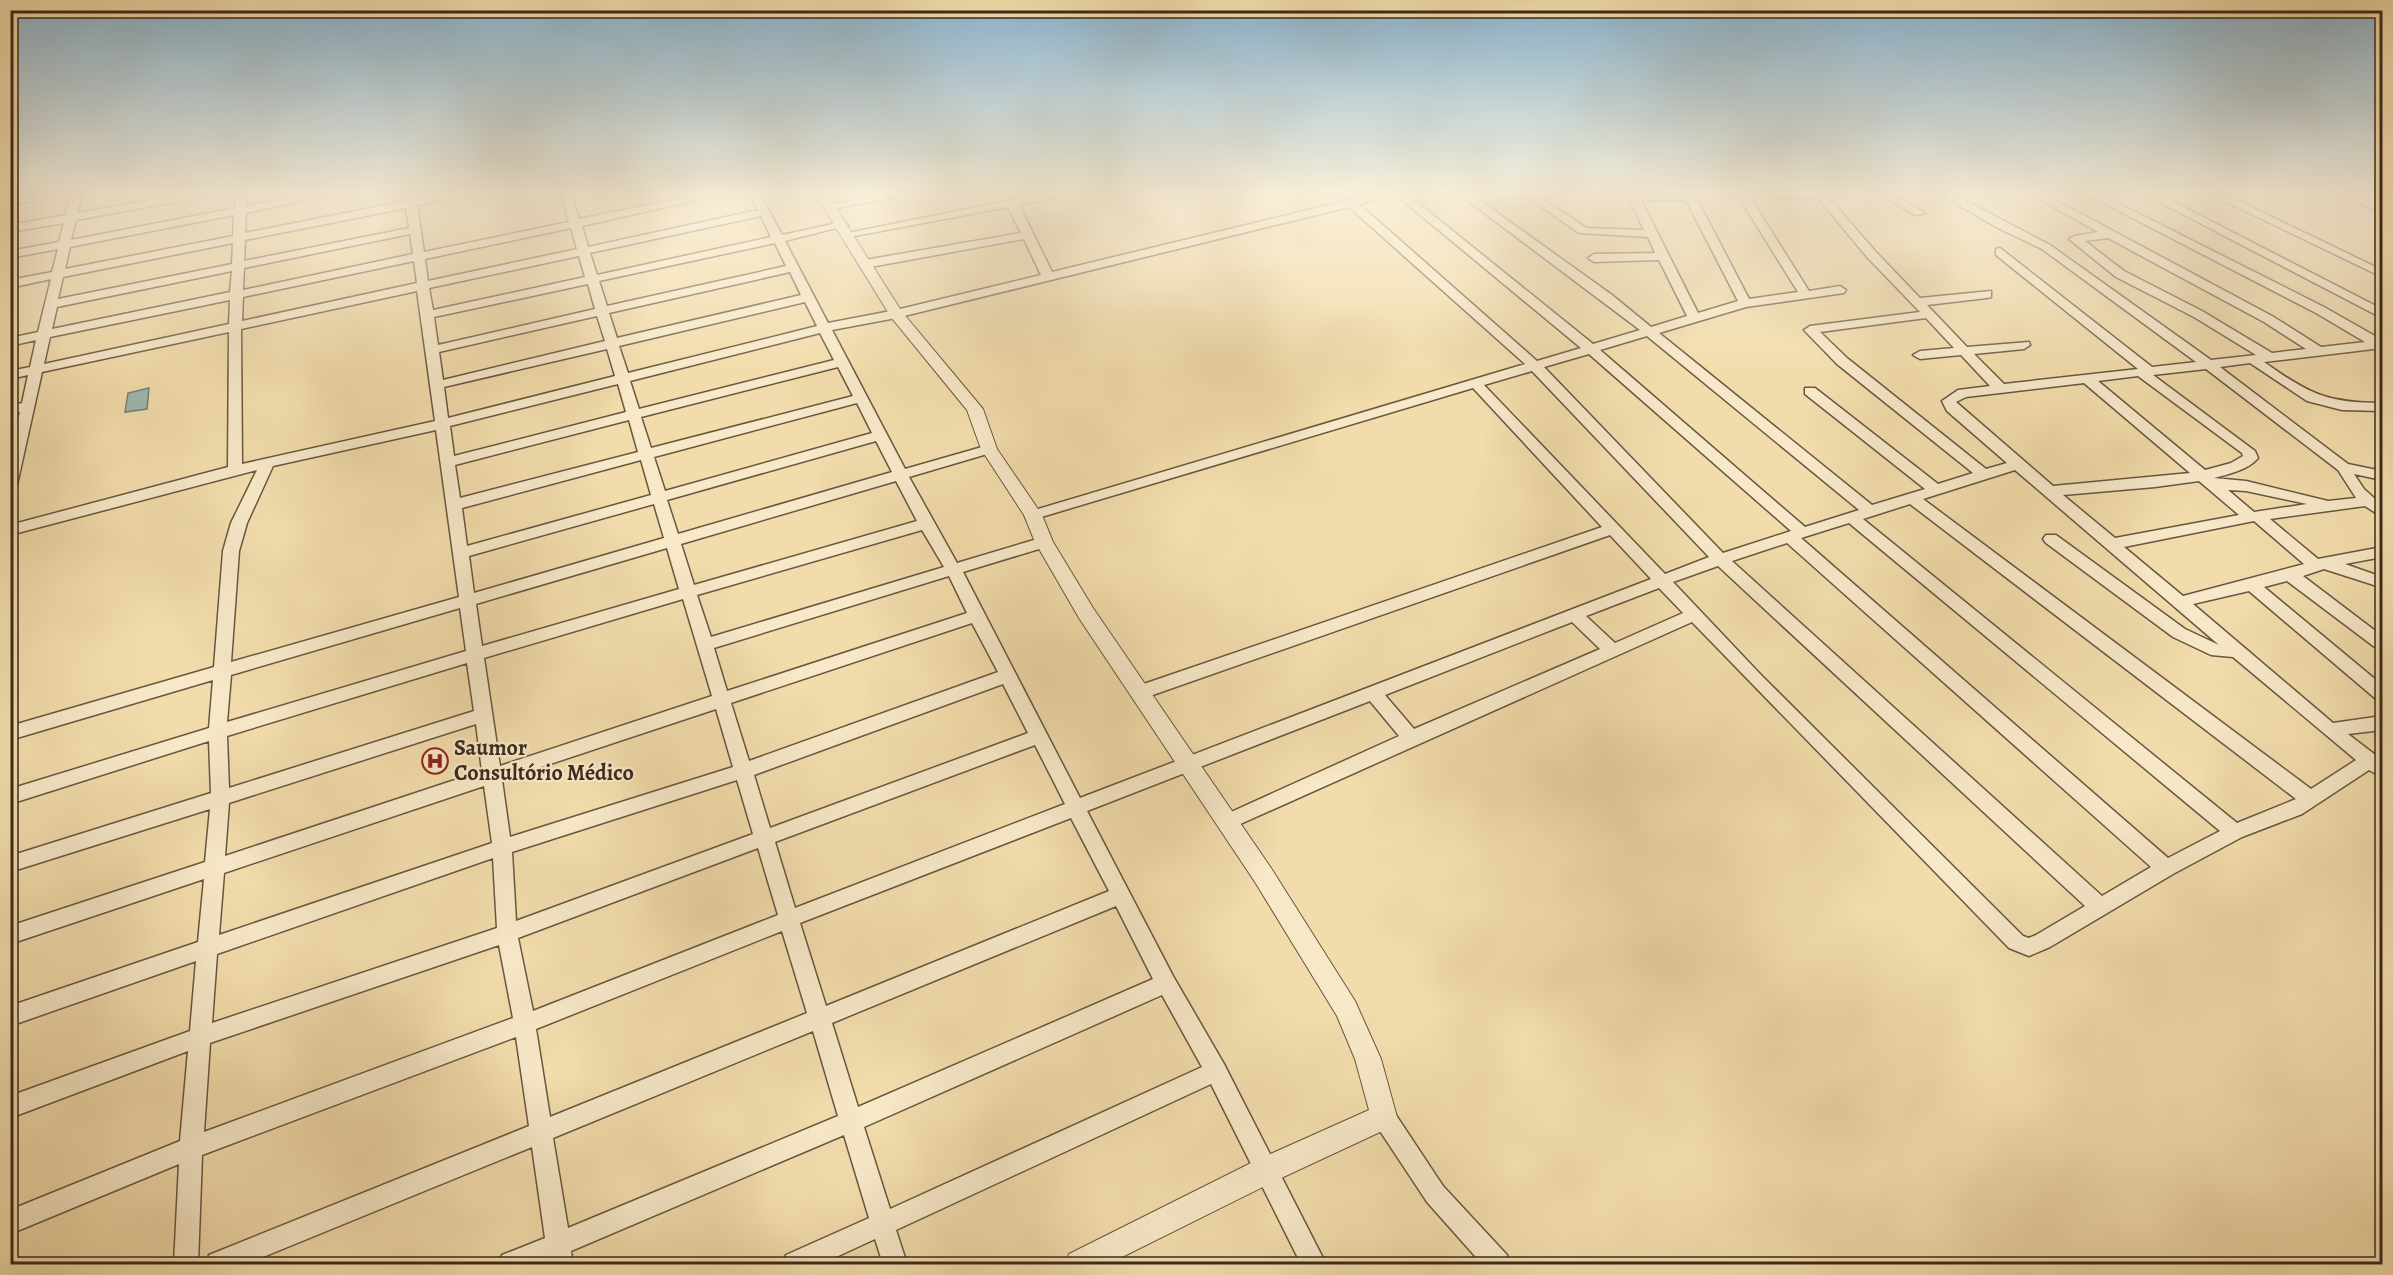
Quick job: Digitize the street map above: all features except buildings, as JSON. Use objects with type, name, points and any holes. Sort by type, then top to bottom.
[{"type":"street","points":[[11,484],[15,447],[37,370],[63,254]]},
{"type":"street","points":[[10,284],[163,254]]},
{"type":"street","points":[[235,470],[235,327],[238,254]]},
{"type":"street","points":[[51,304],[296,254]]},
{"type":"street","points":[[10,342],[431,254]]},
{"type":"street","points":[[10,375],[577,254]]},
{"type":"street","points":[[584,254],[742,771],[852,1121],[881,1225],[895,1264]]},
{"type":"street","points":[[427,315],[709,254]]},
{"type":"street","points":[[786,254],[840,362],[926,524],[953,569],[975,616],[1040,736],[1166,983],[1216,1071],[1314,1264]]},
{"type":"street","points":[[859,254],[896,314],[936,358],[975,409],[989,449],[1033,515],[1044,542],[1086,613],[1227,822],[1346,1009],[1368,1059],[1384,1116],[1435,1194],[1498,1264]]},
{"type":"street","points":[[865,264],[926,254]]},
{"type":"street","points":[[1036,254],[1047,277]]},
{"type":"street","points":[[10,530],[235,470],[442,424],[824,328],[896,314],[1144,254]]},
{"type":"street","points":[[1408,254],[1534,365],[1720,559],[2100,907]]},
{"type":"street","points":[[1473,254],[1591,349],[2166,868]]},
{"type":"street","points":[[1546,254],[1608,298],[1870,511]]},
{"type":"street","points":[[1719,254],[1745,303]]},
{"type":"street","points":[[1784,254],[1806,295]]},
{"type":"street","points":[[1871,254],[2001,389]]},
{"type":"street","points":[[2002,254],[2146,373],[2241,446],[2251,458],[2242,465],[2208,480]]},
{"type":"street","points":[[2052,254],[2208,364],[2344,468],[2382,476]]},
{"type":"street","points":[[2087,254],[2120,274],[2198,314],[2269,357]]},
{"type":"street","points":[[2146,254],[2268,319],[2318,351]]},
{"type":"street","points":[[2209,254],[2320,310],[2380,344]]},
{"type":"street","points":[[2265,254],[2382,314]]},
{"type":"street","points":[[2339,254],[2382,274]]},
{"type":"street","points":[[419,256],[502,848],[507,933],[525,1024],[560,1254]]},
{"type":"street","points":[[1593,258],[1663,256],[1694,318]]},
{"type":"street","points":[[431,350],[793,268]]},
{"type":"street","points":[[1033,515],[1745,303],[1840,290]]},
{"type":"street","points":[[1919,302],[1987,294]]},
{"type":"street","points":[[437,385],[808,297]]},
{"type":"street","points":[[2369,307],[2382,302]]},
{"type":"street","points":[[1930,314],[1810,330],[1842,360],[1984,475]]},
{"type":"street","points":[[1475,383],[1694,615],[2016,942],[2029,947],[2166,868],[2235,832],[2273,819],[2376,766],[2330,730],[2111,544],[1952,408],[1949,401],[1962,393],[2380,344]]},
{"type":"street","points":[[1920,355],[2024,345]]},
{"type":"street","points":[[2252,359],[2289,386],[2325,404],[2349,408],[2382,407]]},
{"type":"street","points":[[448,462],[840,362]]},
{"type":"street","points":[[2087,379],[2208,480],[2320,565],[2380,583]]},
{"type":"street","points":[[1810,391],[1936,490]]},
{"type":"street","points":[[453,505],[861,398]]},
{"type":"street","points":[[10,410],[28,406]]},
{"type":"street","points":[[460,553],[880,435]]},
{"type":"street","points":[[10,733],[989,449]]},
{"type":"street","points":[[186,1264],[190,1148],[220,800],[218,731],[231,551],[239,523],[267,463]]},
{"type":"street","points":[[10,1222],[190,1148],[525,1024],[789,919],[1661,581],[1720,559],[2018,464]]},
{"type":"street","points":[[2344,468],[2346,476],[2367,501],[2382,512]]},
{"type":"street","points":[[2049,490],[2208,480],[2246,486],[2331,506]]},
{"type":"street","points":[[1912,498],[2136,670],[2310,799]]},
{"type":"street","points":[[2111,544],[2254,516],[2367,501]]},
{"type":"street","points":[[1851,517],[2235,832]]},
{"type":"street","points":[[10,797],[218,731],[688,591],[926,524]]},
{"type":"street","points":[[1141,692],[1612,529]]},
{"type":"street","points":[[2051,539],[2179,633],[2217,651],[2237,651]]},
{"type":"street","points":[[705,645],[1044,542]]},
{"type":"street","points":[[2179,602],[2290,575],[2353,556],[2382,552]]},
{"type":"street","points":[[2353,556],[2380,583]]},
{"type":"street","points":[[2290,575],[2382,644]]},
{"type":"street","points":[[2251,584],[2382,694]]},
{"type":"street","points":[[1574,614],[1612,650]]},
{"type":"street","points":[[1227,822],[1411,738],[1694,615]]},
{"type":"street","points":[[10,935],[975,616]]},
{"type":"street","points":[[10,1016],[502,848],[742,771],[1006,676]]},
{"type":"street","points":[[1373,693],[1411,738]]},
{"type":"street","points":[[10,864],[220,800],[484,715]]},
{"type":"street","points":[[2330,730],[2382,723]]},
{"type":"street","points":[[10,1107],[200,1037],[507,933],[1040,736]]},
{"type":"street","points":[[219,1264],[1121,895]]},
{"type":"street","points":[[511,1264],[560,1254],[852,1121],[1166,983]]},
{"type":"street","points":[[795,1264],[1216,1071]]},
{"type":"street","points":[[1079,1264],[1267,1170],[1384,1116]]},
{"type":"water","points":[[149,388],[147,409],[125,412],[128,393]]},
{"type":"place","name":"Saumor Consultório Médico","points":[[435,761]]}]
